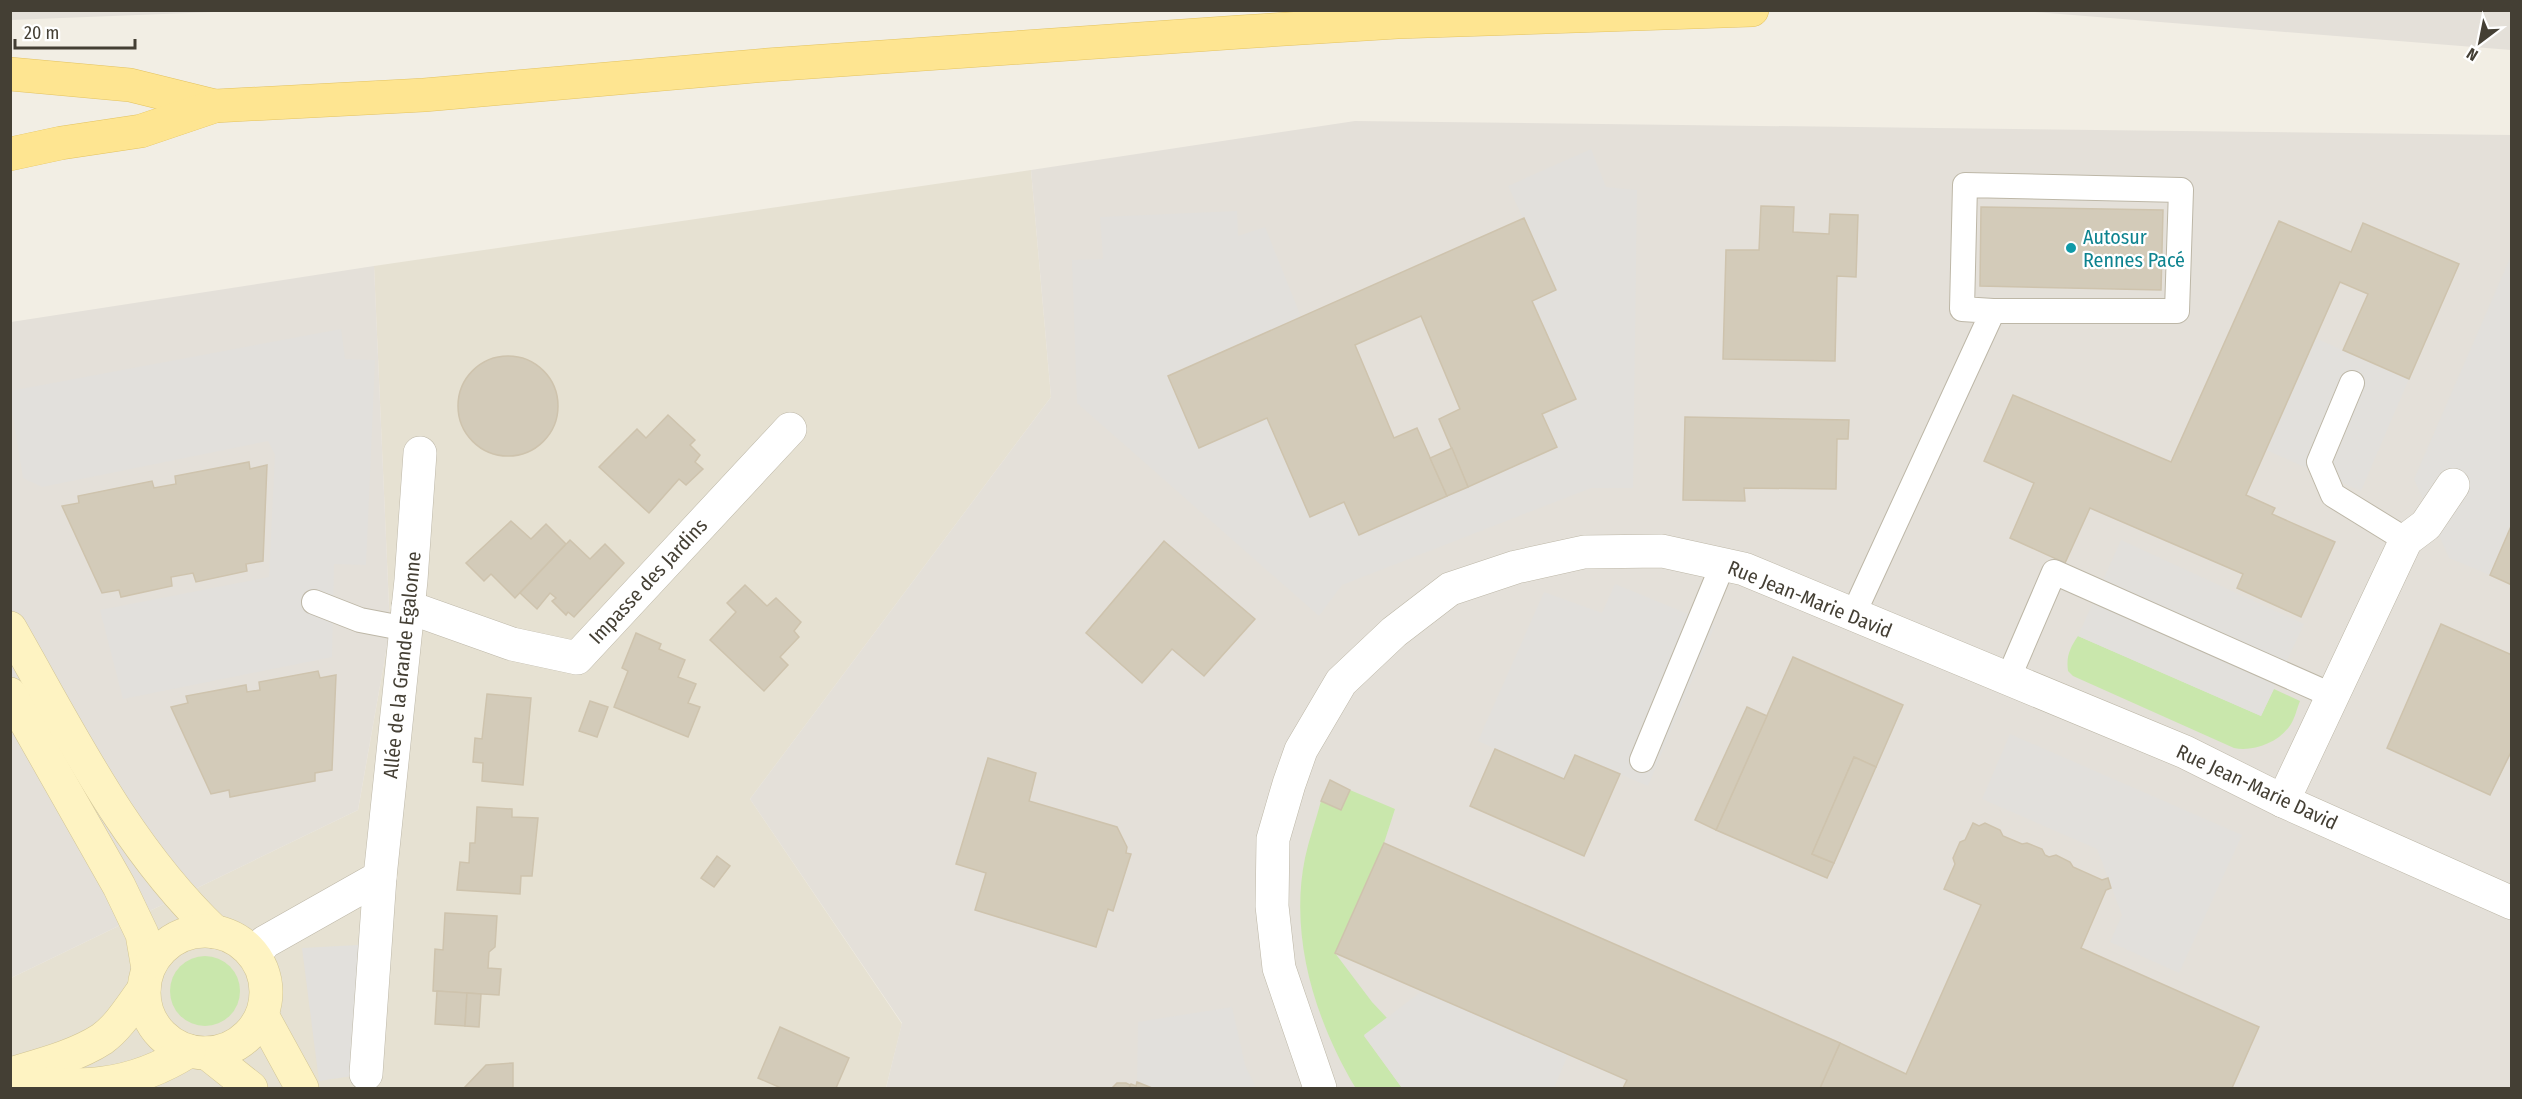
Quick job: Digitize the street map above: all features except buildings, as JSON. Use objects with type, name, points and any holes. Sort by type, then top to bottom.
[{"type":"main road","points":[[10,154],[61,142],[141,131],[215,106],[424,95],[767,65],[1285,29],[1408,22],[1752,10]]},
{"type":"main road","points":[[10,74],[130,85],[215,106]]},
{"type":"street","name":"Impasse des Jardins","points":[[407,618],[512,644],[577,657],[790,429]]},
{"type":"street","name":"Allée de la Grande Egalonne","points":[[366,1074],[380,877],[407,618],[420,453]]},
{"type":"street","points":[[2283,801],[2406,540],[2426,525],[2453,485]]},
{"type":"street","name":"Rue Jean-Marie David","points":[[1320,1089],[1280,968],[1272,906],[1273,839],[1288,784],[1301,750],[1341,682],[1394,632],[1450,589],[1516,567],[1584,552],[1662,551],[1744,569],[2184,752],[2283,801],[2511,903]]},
{"type":"street","points":[[10,628],[109,797],[154,865],[195,913],[215,932]]},
{"type":"street","points":[[10,694],[119,886],[142,934],[146,1009],[155,1028],[170,1042],[198,1052],[251,1089]]},
{"type":"street","points":[[254,955],[265,942],[380,877]]},
{"type":"street","points":[[10,1074],[54,1060],[103,1038],[125,1014],[146,979],[159,951],[175,938],[195,932],[215,932],[232,936],[246,946],[264,971],[267,996],[262,1015],[254,1030],[241,1042],[224,1050],[198,1052],[140,1076],[103,1083],[54,1086],[10,1080]]},
{"type":"street","points":[[262,1015],[302,1089]]},
{"type":"lane","points":[[1965,185],[2181,190],[2177,311],[1993,311],[1962,309],[1965,185]]},
{"type":"lane","points":[[1853,615],[1993,311]]},
{"type":"lane","points":[[2352,383],[2319,462],[2333,495],[2406,540]]},
{"type":"lane","points":[[1642,760],[1724,564]]},
{"type":"lane","points":[[2008,679],[2054,572],[2331,695]]},
{"type":"lane","points":[[314,602],[360,620],[407,618]]},
{"type":"shaded area","points":[[11,10],[239,10],[239,11],[11,20]]},
{"type":"shaded area","points":[[2023,11],[2511,11],[2511,50]]},
{"type":"shaded area","points":[[1355,121],[2511,135],[2511,1088],[886,1088],[902,1023],[750,799],[1051,397],[1031,170]]},
{"type":"shaded area","points":[[1591,149],[1606,187],[1637,190],[1633,488],[1591,488],[1342,585],[1319,616],[1077,403],[1072,260],[1103,259],[1100,217],[1237,211],[1238,236],[1265,227],[1301,317],[1168,375],[1199,447],[1267,418],[1310,517],[1344,502],[1359,535],[1557,447],[1542,414],[1575,399],[1532,301],[1556,290],[1508,186]]},
{"type":"shaded area","points":[[1031,170],[1051,397],[750,799],[902,1024],[886,1088],[11,1088],[11,978],[358,810],[390,629],[374,266]]},
{"type":"shaded area","points":[[2511,256],[2511,524],[2490,575],[2449,558],[2414,479]]},
{"type":"shaded area","points":[[374,266],[390,629],[358,810],[11,978],[11,322]]},
{"type":"shaded area","points":[[341,329],[345,359],[375,360],[366,565],[334,564],[332,657],[123,699],[100,610],[269,577],[275,455],[268,441],[42,487],[23,478],[10,391]]},
{"type":"shaded area","points":[[2315,338],[2409,379],[2361,491],[2266,450]]},
{"type":"shaded area","points":[[2121,540],[2304,624],[2261,716],[2078,636]]},
{"type":"shaded area","points":[[1615,584],[1715,625],[1648,786],[1575,755],[1564,779],[1478,741],[1544,592],[1602,613]]},
{"type":"shaded area","points":[[2010,734],[2242,835],[2179,973],[2110,942],[2122,915],[2097,849],[1982,799]]},
{"type":"shaded area","points":[[377,944],[366,1074],[319,1081],[302,948]]},
{"type":"shaded area","points":[[1422,991],[1568,1055],[1554,1088],[1402,1088],[1364,1035]]},
{"type":"shaded area","points":[[1232,1007],[1245,1065],[1256,1088],[1152,1088],[1137,1082],[1138,1022]]},
{"type":"green space","points":[[2078,636],[2261,716],[2274,689],[2300,701],[2292,722],[2273,741],[2258,747],[2234,748],[2073,676],[2068,671],[2068,656]]},
{"type":"green space","points":[[1350,790],[1395,809],[1384,843],[1335,953],[1387,1018],[1364,1036],[1402,1088],[1355,1087],[1328,1034],[1317,1006],[1303,947],[1300,917],[1301,887],[1305,858],[1321,801],[1341,809]]},
{"type":"green space","points":[[212,956],[225,962],[234,971],[238,977],[240,991],[238,1005],[230,1016],[219,1024],[198,1026],[180,1016],[172,1005],[170,984],[180,966],[191,958]]},
{"type":"place","name":"Autosur Rennes Pacé","points":[[2071,248]]}]
